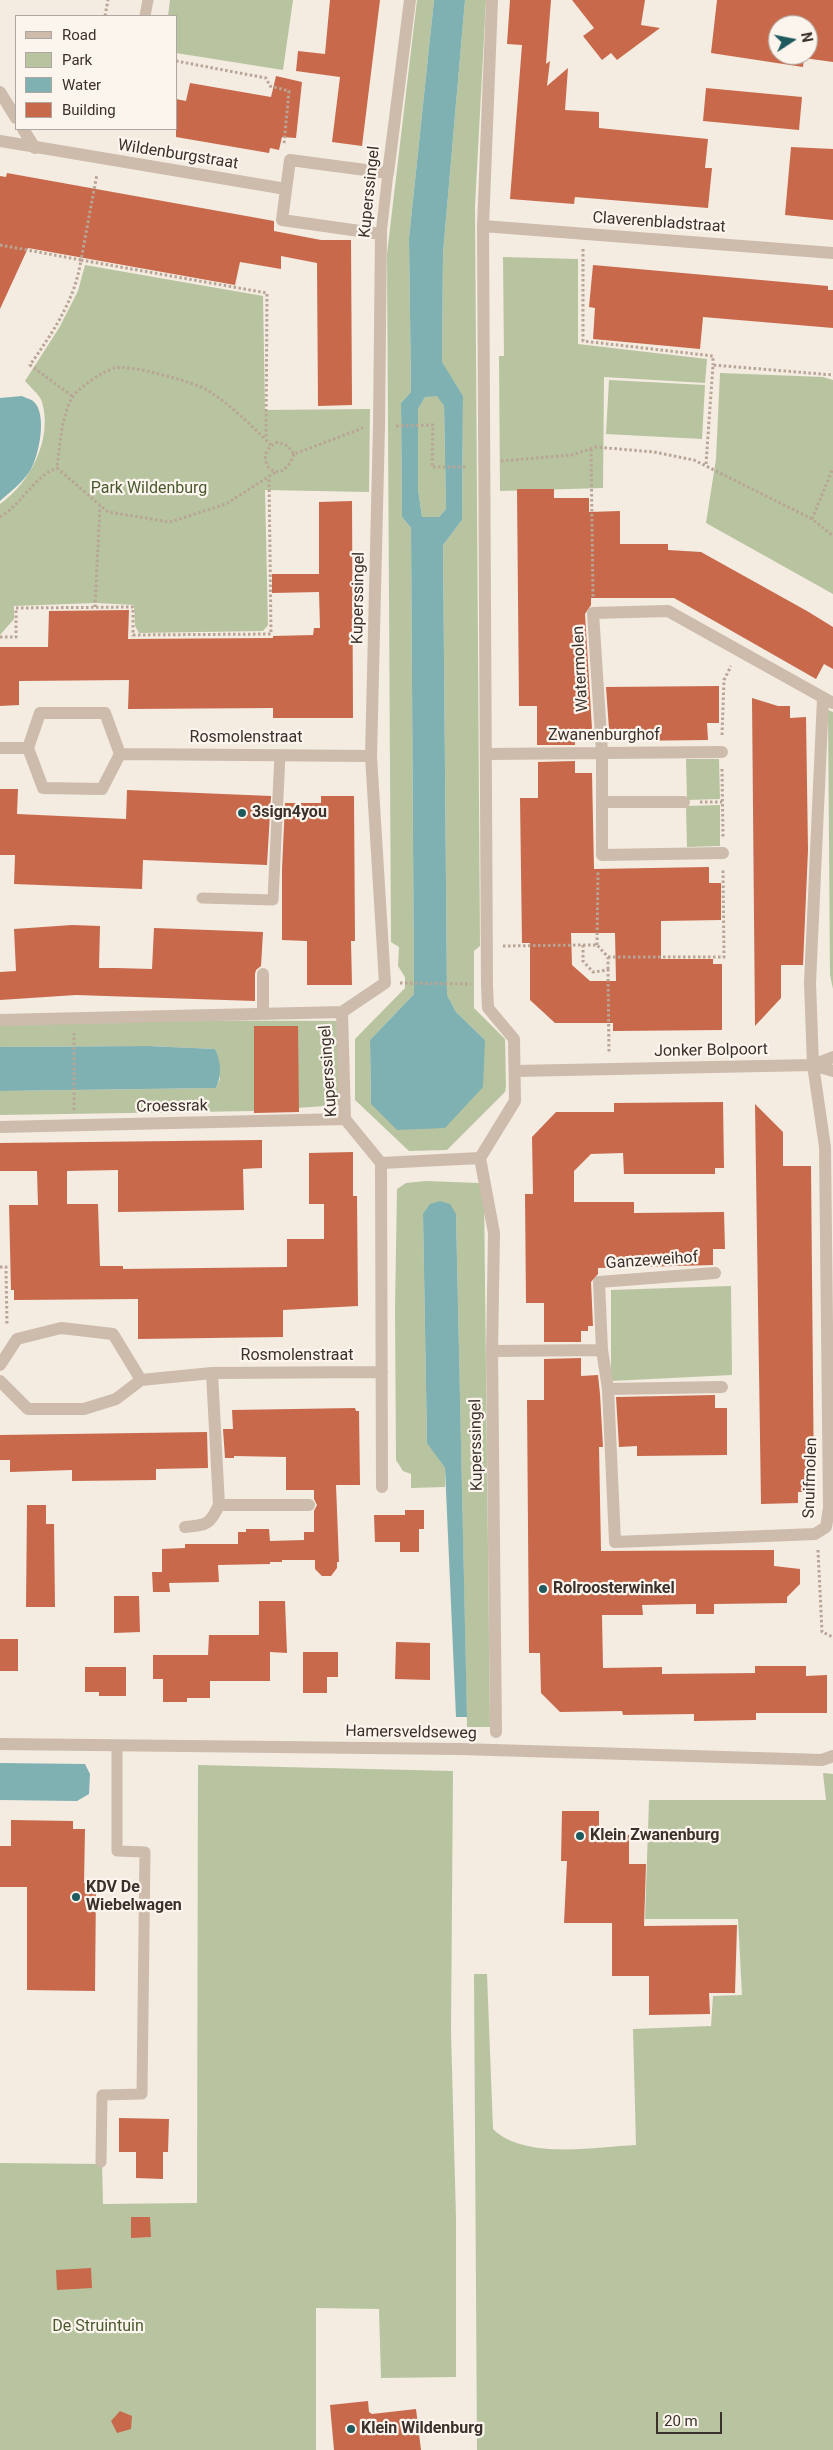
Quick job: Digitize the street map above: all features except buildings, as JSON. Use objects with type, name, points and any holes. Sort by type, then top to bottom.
[{"type":"street","name":"Kuperssingel","points":[[388,173],[410,0]]},
{"type":"street","points":[[382,1487],[381,1163],[480,1158],[515,1101],[514,1039],[488,1008],[483,226],[492,0]]},
{"type":"street","points":[[0,92],[15,116]]},
{"type":"street","points":[[24,130],[35,148]]},
{"type":"street","name":"Wildenburgstraat","points":[[0,141],[100,160],[286,189]]},
{"type":"street","points":[[381,234],[282,220],[290,160],[388,173]]},
{"type":"street","name":"Claverenbladstraat","points":[[483,226],[833,253]]},
{"type":"street","name":"Kuperssingel","points":[[381,234],[379,426],[371,756],[385,983],[342,1012],[345,1119],[381,1163]]},
{"type":"street","name":"Watermolen","points":[[602,855],[602,752],[594,613],[668,611],[828,701],[810,983],[813,1065]]},
{"type":"street","points":[[40,713],[105,713],[120,754],[102,789],[43,788],[28,748],[40,713]]},
{"type":"street","points":[[0,748],[28,748]]},
{"type":"street","name":"Zwanenburghof","points":[[486,754],[722,752]]},
{"type":"street","name":"Rosmolenstraat","points":[[120,754],[371,756]]},
{"type":"street","points":[[602,802],[684,802]]},
{"type":"street","points":[[602,855],[723,853]]},
{"type":"street","points":[[263,974],[263,1014]]},
{"type":"street","points":[[0,1020],[342,1012]]},
{"type":"street","name":"Jonker Bolpoort","points":[[515,1071],[813,1065],[833,1058]]},
{"type":"street","name":"Jonker Bolpoort","points":[[813,1065],[833,1072]]},
{"type":"street","name":"Snuifmolen","points":[[608,1389],[615,1542],[818,1533],[828,1522],[825,1147],[813,1065]]},
{"type":"street","name":"Croessrak","points":[[0,1127],[345,1119]]},
{"type":"street","name":"Kuperssingel","points":[[480,1158],[494,1233],[492,1351],[496,1732]]},
{"type":"street","name":"Ganzeweihof","points":[[608,1389],[602,1350],[599,1282],[715,1273]]},
{"type":"street","points":[[0,1365],[17,1339],[61,1328],[113,1334],[142,1380],[116,1399],[84,1409],[28,1409],[0,1381]]},
{"type":"street","points":[[492,1351],[602,1350]]},
{"type":"street","name":"Rosmolenstraat","points":[[142,1380],[212,1373],[382,1372]]},
{"type":"street","points":[[185,1528],[206,1525],[213,1518],[219,1505],[212,1373]]},
{"type":"street","points":[[608,1389],[722,1387]]},
{"type":"street","points":[[219,1505],[309,1505]]},
{"type":"street","name":"Hamersveldseweg","points":[[0,1744],[470,1750],[829,1760]]},
{"type":"lane","points":[[145,15],[148,0]]},
{"type":"lane","name":"Kuperssingel","points":[[381,234],[388,173]]},
{"type":"lane","points":[[202,898],[273,900],[280,755]]},
{"type":"lane","points":[[101,2162],[102,2095],[142,2094],[145,1852],[117,1851],[116,1746]]},
{"type":"path","points":[[105,15],[108,0]]},
{"type":"path","points":[[178,61],[266,78],[270,86],[289,91],[284,150],[290,160]]},
{"type":"path","points":[[72,396],[30,365],[58,325],[78,281],[100,160]]},
{"type":"path","points":[[583,234],[584,341],[713,356],[706,464]]},
{"type":"path","points":[[0,245],[267,293],[266,440]]},
{"type":"path","points":[[713,365],[833,375]]},
{"type":"path","points":[[57,468],[63,426],[72,396],[92,380],[116,367],[166,375],[207,390],[255,429],[271,445]]},
{"type":"path","points":[[57,468],[108,512],[170,522],[226,504],[276,472],[288,468],[294,454],[355,429],[379,426],[433,425],[432,467],[485,466],[494,462],[572,455],[596,447],[654,452],[706,464],[812,519],[833,536]]},
{"type":"path","points":[[276,472],[269,469],[265,462],[265,453],[271,445],[278,442],[288,446],[294,454]]},
{"type":"path","points":[[591,449],[594,613]]},
{"type":"path","points":[[0,516],[8,512],[46,472],[57,468]]},
{"type":"path","points":[[812,519],[833,468]]},
{"type":"path","points":[[0,637],[16,636],[16,608],[94,607],[133,607],[133,634],[270,634],[269,477]]},
{"type":"path","points":[[94,607],[100,506]]},
{"type":"path","points":[[684,802],[722,802]]},
{"type":"path","points":[[596,945],[598,864],[602,855]]},
{"type":"path","points":[[583,945],[583,961],[594,972],[608,970]]},
{"type":"path","points":[[487,946],[596,945],[608,957],[609,1069]]},
{"type":"path","points":[[402,983],[456,983]]},
{"type":"path","points":[[74,1040],[74,1101]]},
{"type":"path","points":[[0,1267],[6,1267],[7,1353]]},
{"type":"path","points":[[818,1533],[822,1632],[833,1637]]},
{"type":"green space","points":[[170,0],[293,0],[283,70],[178,53],[178,15],[168,15]]},
{"type":"green space","points":[[417,0],[434,0],[409,238],[411,392],[401,403],[402,517],[411,528],[414,994],[370,1040],[371,1104],[485,1040],[456,1012],[447,995],[443,545],[462,520],[463,396],[442,363],[443,253],[465,0],[486,0],[475,206],[480,946],[474,951],[474,1008],[505,1039],[506,1086],[505,1092],[447,1150],[409,1151],[355,1100],[355,1039],[405,988],[405,977],[398,966],[399,947],[391,942],[387,254]]},
{"type":"green space","points":[[503,257],[578,259],[578,344],[707,359],[705,383],[604,377],[603,488],[500,491],[499,356],[504,356]]},
{"type":"green space","name":"Park Wildenburg","points":[[85,265],[263,296],[265,410],[370,409],[369,492],[265,490],[268,625],[263,631],[139,633],[135,626],[134,605],[96,603],[14,606],[14,619],[0,635],[0,504],[21,484],[29,472],[36,459],[44,431],[45,416],[41,399],[25,381],[59,328],[78,291]]},
{"type":"green space","points":[[720,373],[823,377],[833,380],[833,594],[706,523],[716,459]]},
{"type":"green space","points":[[609,380],[705,385],[702,439],[606,434]]},
{"type":"green space","points":[[437,395],[444,406],[446,509],[439,517],[422,517],[418,489],[418,409],[425,397]]},
{"type":"green space","points":[[828,710],[833,712],[833,989],[830,975]]},
{"type":"green space","points":[[686,759],[719,759],[720,799],[687,800]]},
{"type":"green space","points":[[720,805],[720,846],[687,847],[686,806]]},
{"type":"green space","points":[[109,1020],[338,1021],[339,1105],[255,1111],[0,1115],[0,1091],[216,1088],[220,1079],[215,1049],[148,1046],[0,1047],[0,1022]]},
{"type":"green space","points":[[426,1181],[479,1183],[484,1193],[490,1727],[467,1727],[456,1214],[423,1214],[427,1442],[445,1468],[445,1487],[411,1488],[411,1474],[403,1471],[396,1460],[395,1309],[397,1189],[406,1183]]},
{"type":"green space","points":[[731,1286],[732,1375],[611,1381],[611,1290]]},
{"type":"green space","name":"De Struintuin","points":[[198,1765],[453,1771],[451,2032],[456,2218],[456,2377],[381,2378],[379,2309],[316,2308],[316,2450],[0,2450],[0,2163],[102,2164],[103,2204],[197,2203]]},
{"type":"green space","points":[[823,1773],[833,1774],[833,2450],[477,2450],[474,1974],[487,1974],[493,2129],[506,2139],[523,2145],[541,2148],[581,2149],[636,2145],[633,2029],[711,2026],[713,1996],[742,1995],[738,1919],[645,1919],[649,1800],[826,1800]]},
{"type":"water","points":[[434,0],[465,0],[443,253],[442,362],[463,396],[462,520],[443,545],[447,995],[456,1012],[485,1040],[483,1087],[445,1128],[397,1130],[371,1104],[370,1040],[414,994],[411,528],[402,517],[401,403],[411,392],[409,238]],"holes":[[[437,396],[444,406],[446,509],[439,517],[422,517],[418,489],[418,409],[425,397]]]},
{"type":"water","points":[[22,396],[32,400],[38,407],[41,424],[39,445],[30,471],[0,501],[0,398]]},
{"type":"water","points":[[148,1046],[215,1049],[219,1058],[220,1068],[216,1088],[0,1091],[0,1047]]},
{"type":"water","points":[[440,1201],[450,1204],[456,1214],[467,1717],[456,1717],[445,1468],[427,1443],[423,1214],[430,1204]]},
{"type":"water","points":[[0,1763],[85,1764],[90,1774],[89,1794],[77,1801],[0,1800]]},
{"type":"place","name":"3sign4you","points":[[242,813]]},
{"type":"place","name":"Rolroosterwinkel","points":[[543,1589]]},
{"type":"place","name":"Klein Zwanenburg","points":[[580,1836]]},
{"type":"place","name":"KDV De Wiebelwagen","points":[[76,1897]]},
{"type":"place","name":"Klein Wildenburg","points":[[351,2429]]}]
